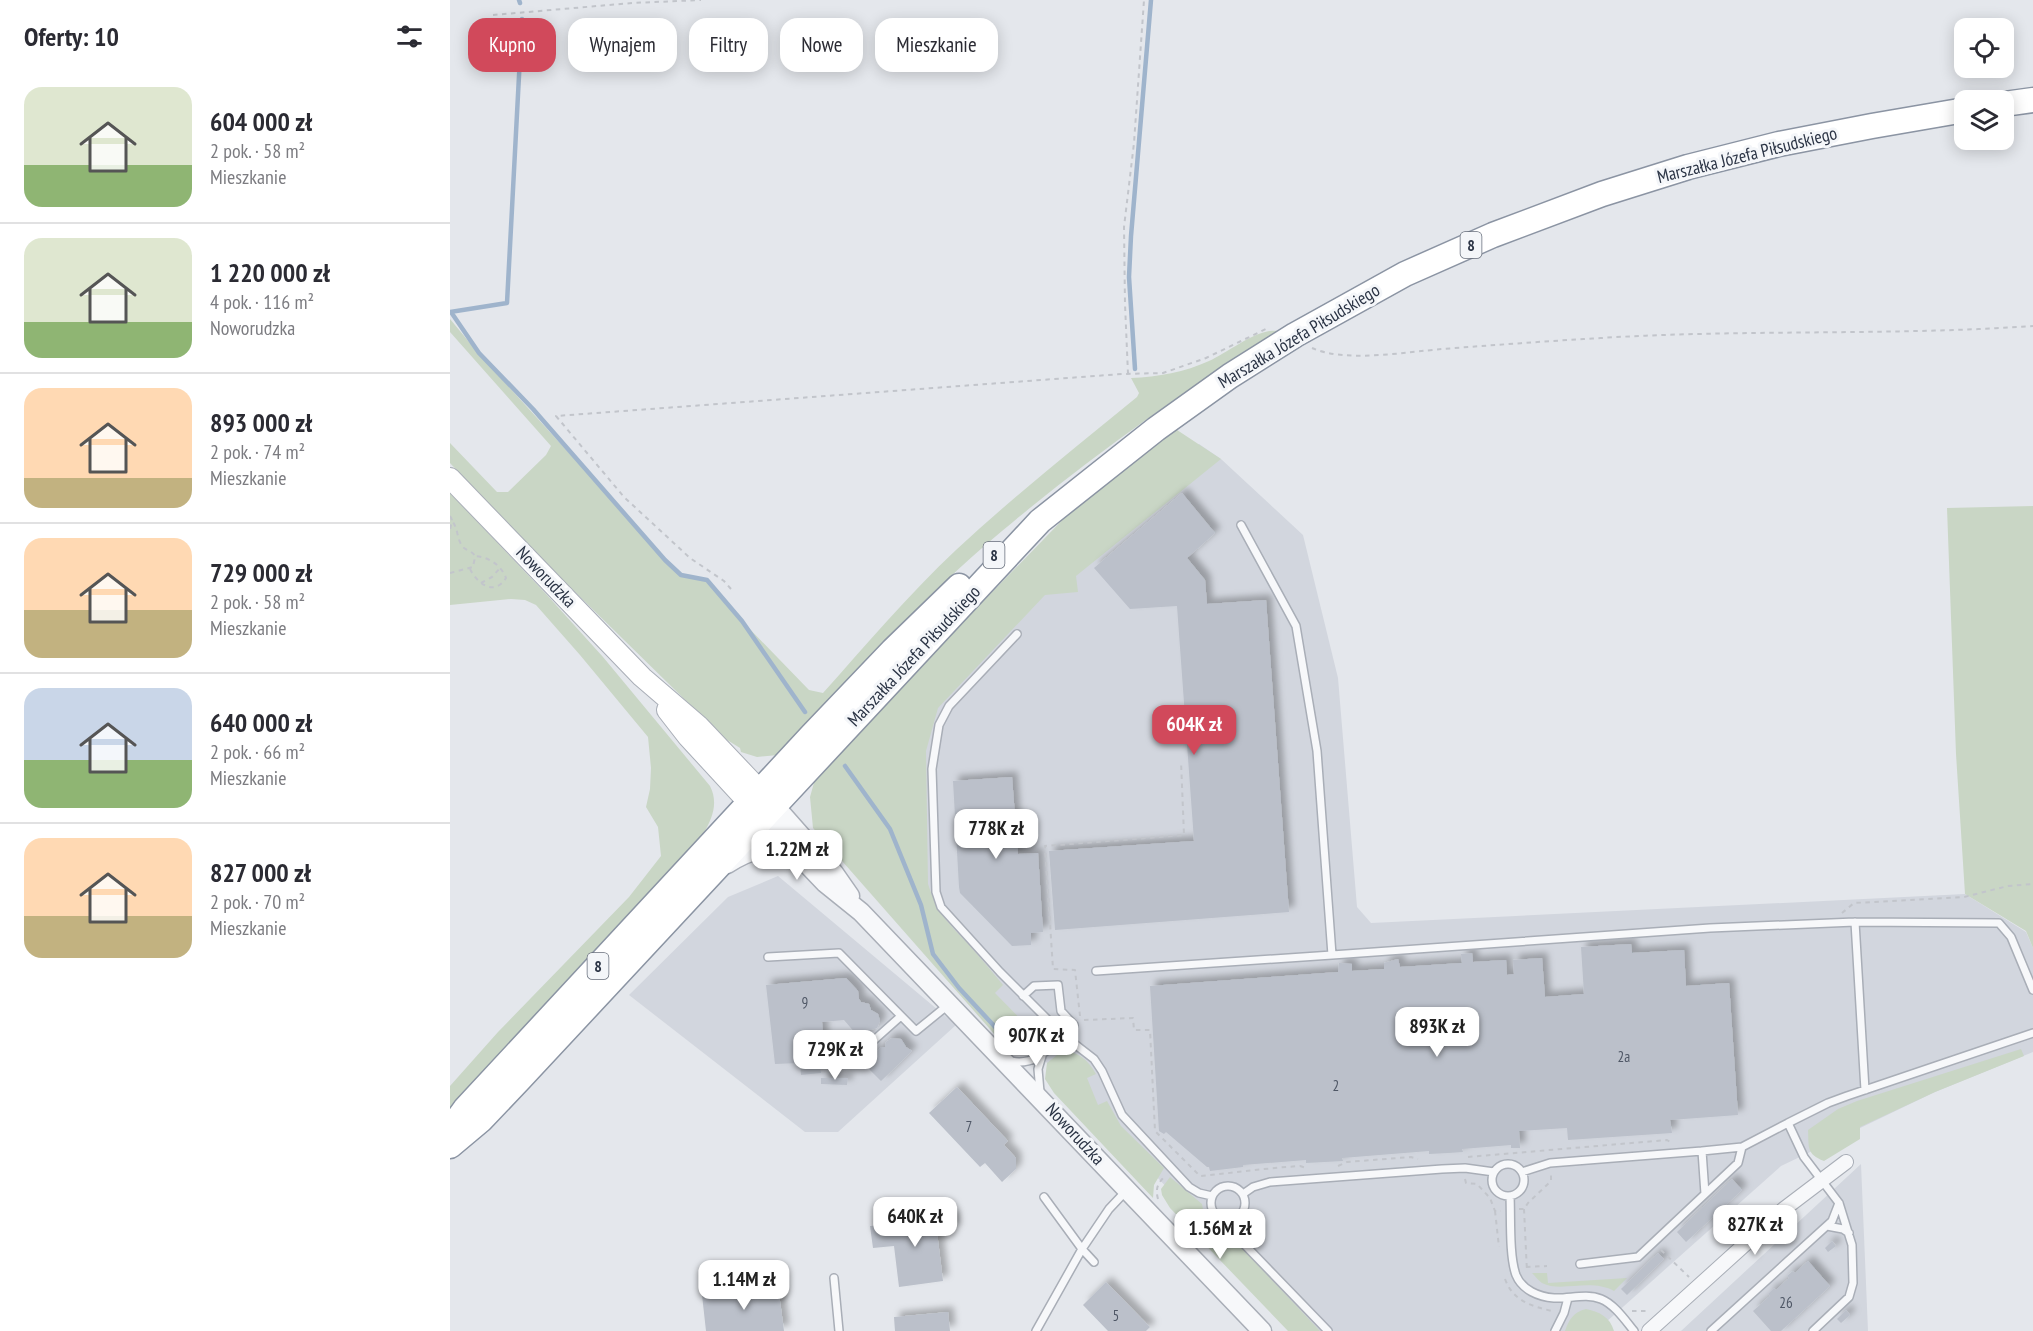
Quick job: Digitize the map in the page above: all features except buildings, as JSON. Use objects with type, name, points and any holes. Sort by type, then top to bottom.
[{"type":"highway","points":[[2014,103],[2033,100]]},
{"type":"highway","name":"Marszałka Józefa Piłsudskiego","points":[[450,1146],[488,1112],[710,874],[762,804],[893,650],[951,592],[993,556],[1156,429],[1230,376],[1367,293],[1493,235],[1592,198],[1698,165],[1791,142],[1954,112]]},
{"type":"highway","name":"Marszałka Józefa Piłsudskiego","points":[[450,1130],[465,1109],[1040,521]]},
{"type":"main road","name":"Noworudzka","points":[[450,478],[642,677],[699,726],[762,804]]},
{"type":"street","name":"Noworudzka","points":[[762,804],[799,857],[825,883],[861,912],[950,1003],[1262,1331]]},
{"type":"street","name":"Noworudzka","points":[[762,804],[834,873],[861,912]]},
{"type":"street","points":[[710,874],[752,850],[764,848],[788,852],[799,857]]},
{"type":"street","points":[[1649,1331],[1784,1209],[1846,1162]]},
{"type":"lane","points":[[1240,525],[1296,626],[1317,751],[1332,954]]},
{"type":"lane","points":[[1017,634],[943,713],[939,725],[932,769],[936,892],[941,907],[1023,996],[1063,1035],[1094,1059],[1122,1115],[1172,1169],[1189,1187],[1198,1193],[1212,1196]]},
{"type":"lane","points":[[1096,971],[1710,927],[1855,922],[1999,923],[2011,937],[2033,990]]},
{"type":"lane","points":[[1855,922],[1865,1090]]},
{"type":"lane","points":[[768,957],[839,953],[916,1031],[950,1003]]},
{"type":"lane","points":[[1023,996],[1034,986],[1058,985],[1061,1011],[1074,1025]]},
{"type":"lane","points":[[854,1058],[902,1016]]},
{"type":"lane","points":[[1522,1172],[1550,1163],[1742,1147],[1828,1103],[2033,1034]]},
{"type":"lane","points":[[1005,1060],[1019,1063],[1030,1062],[1042,1056],[1063,1035]]},
{"type":"lane","points":[[1041,1098],[1038,1069],[1042,1056]]},
{"type":"lane","points":[[1788,1123],[1804,1157],[1839,1203],[1852,1245],[1853,1283],[1849,1298],[1813,1331]]},
{"type":"lane","points":[[1580,1264],[1638,1257],[1738,1163],[1742,1147]]},
{"type":"lane","points":[[1702,1151],[1706,1194]]},
{"type":"lane","points":[[1506,1164],[1515,1165],[1522,1172],[1524,1180],[1517,1193],[1510,1196],[1500,1194],[1495,1189],[1492,1179],[1494,1172],[1506,1164]]},
{"type":"lane","points":[[1243,1194],[1253,1187],[1270,1182],[1442,1169],[1465,1168],[1494,1172]]},
{"type":"lane","points":[[1221,1187],[1237,1188],[1243,1194],[1246,1202],[1245,1209],[1235,1219],[1227,1221],[1215,1216],[1210,1204],[1212,1196],[1221,1187]]},
{"type":"lane","points":[[1036,1331],[1082,1249],[1109,1209],[1127,1189]]},
{"type":"lane","points":[[1510,1196],[1516,1275],[1522,1284],[1530,1292],[1543,1297],[1601,1299],[1610,1304],[1634,1331]]},
{"type":"lane","points":[[1044,1197],[1094,1262]]},
{"type":"lane","points":[[1711,1331],[1832,1221],[1839,1203]]},
{"type":"lane","points":[[1235,1219],[1243,1243],[1328,1331]]},
{"type":"lane","points":[[1827,1226],[1843,1229],[1849,1233]]},
{"type":"lane","points":[[834,1278],[839,1331]]},
{"type":"lane","points":[[1555,1331],[1568,1298]]},
{"type":"path","points":[[493,15],[632,3],[701,0]]},
{"type":"path","points":[[1128,374],[1124,227],[1134,143],[1144,0]]},
{"type":"path","points":[[450,516],[456,525],[456,534],[463,547],[475,556],[485,557],[506,578],[503,583],[486,586],[470,569]]},
{"type":"path","points":[[450,530],[452,521]]},
{"type":"path","points":[[450,573],[473,567],[475,556]]},
{"type":"path","points":[[482,583],[499,569]]},
{"type":"path","points":[[1181,761],[1184,835],[1045,846],[1053,969],[1076,970],[1080,1020],[1133,1018],[1134,1030],[1150,1030],[1155,1131],[1200,1176],[1300,1166],[1309,1169]]},
{"type":"path","points":[[1836,923],[1845,909],[1854,903],[1964,897],[2008,886],[2033,884]]},
{"type":"path","points":[[1464,1157],[1667,1140],[1670,1141],[1671,1154]]},
{"type":"path","points":[[1335,1167],[1347,1162],[1411,1157],[1420,1160]]},
{"type":"path","points":[[1162,1204],[1156,1189],[1159,1182],[1172,1169],[1185,1161]]},
{"type":"path","points":[[1524,1209],[1527,1267]]},
{"type":"path","points":[[1660,1249],[1690,1278]]},
{"type":"shaded area","points":[[1199,444],[1221,459],[1303,535],[1338,678],[1357,907],[1371,923],[1965,894],[2026,932],[2033,948],[2033,1052],[1935,1092],[1781,1166],[1596,1331],[1301,1331],[1177,1198],[943,955],[902,802],[939,669]]},
{"type":"shaded area","points":[[778,876],[956,1025],[838,1132],[805,1132],[629,995],[728,897]]},
{"type":"shaded area","points":[[1861,1164],[1868,1331],[1681,1331]]},
{"type":"green space","points":[[450,319],[479,354],[680,575],[707,580],[742,621],[809,690],[823,693],[905,602],[956,550],[1023,491],[1137,397],[1139,393],[1131,378],[1161,375],[1200,365],[1261,333],[1278,331],[1137,426],[1035,504],[943,584],[778,755],[757,757],[741,752],[740,748],[724,738],[524,542],[450,463],[450,443],[497,492],[508,492],[546,455],[551,446],[450,332]]},
{"type":"green space","points":[[1174,428],[1221,459],[1076,576],[1078,592],[1045,595],[938,708],[926,751],[928,884],[932,895],[944,918],[1003,985],[995,993],[1035,1034],[1043,1027],[1045,1042],[1033,1051],[1011,1053],[813,828],[810,797],[817,772],[1077,505]]},
{"type":"green space","points":[[450,493],[603,657],[710,786],[714,796],[714,806],[708,826],[683,861],[450,1113],[450,1086],[498,1032],[629,897],[661,856],[658,827],[646,807],[651,768],[648,737],[580,655],[536,605],[525,600],[511,599],[450,605]]},
{"type":"green space","points":[[2033,506],[2033,948],[2026,931],[1965,894],[1956,754],[1947,508]]},
{"type":"green space","points":[[2021,1049],[2024,1056],[1935,1092],[1860,1127],[1860,1139],[1824,1161],[1811,1153],[1808,1130],[1838,1109]]},
{"type":"green space","points":[[1062,1051],[1078,1055],[1090,1064],[1096,1074],[1087,1078],[1098,1105],[1107,1101],[1121,1126],[1164,1168],[1154,1185],[1153,1198],[1054,1093],[1045,1079],[1047,1063]]},
{"type":"green space","points":[[1170,1177],[1202,1204],[1204,1215],[1216,1227],[1221,1226],[1320,1331],[1288,1331],[1170,1208],[1161,1189]]},
{"type":"green space","points":[[1532,1273],[1547,1273],[1548,1283],[1627,1278],[1614,1291],[1605,1287],[1586,1285],[1550,1286],[1542,1283]]},
{"type":"green space","points":[[1586,1309],[1604,1316],[1614,1331],[1565,1331],[1572,1317]]},
{"type":"waterway","points":[[1135,369],[1129,277],[1151,0]]},
{"type":"waterway","points":[[450,312],[507,303],[519,72]]},
{"type":"waterway","points":[[451,312],[479,353],[533,409],[665,560],[681,575],[707,580],[742,621],[805,712]]},
{"type":"waterway","points":[[845,766],[890,829],[921,905],[933,954],[959,988],[1009,1042]]}]
